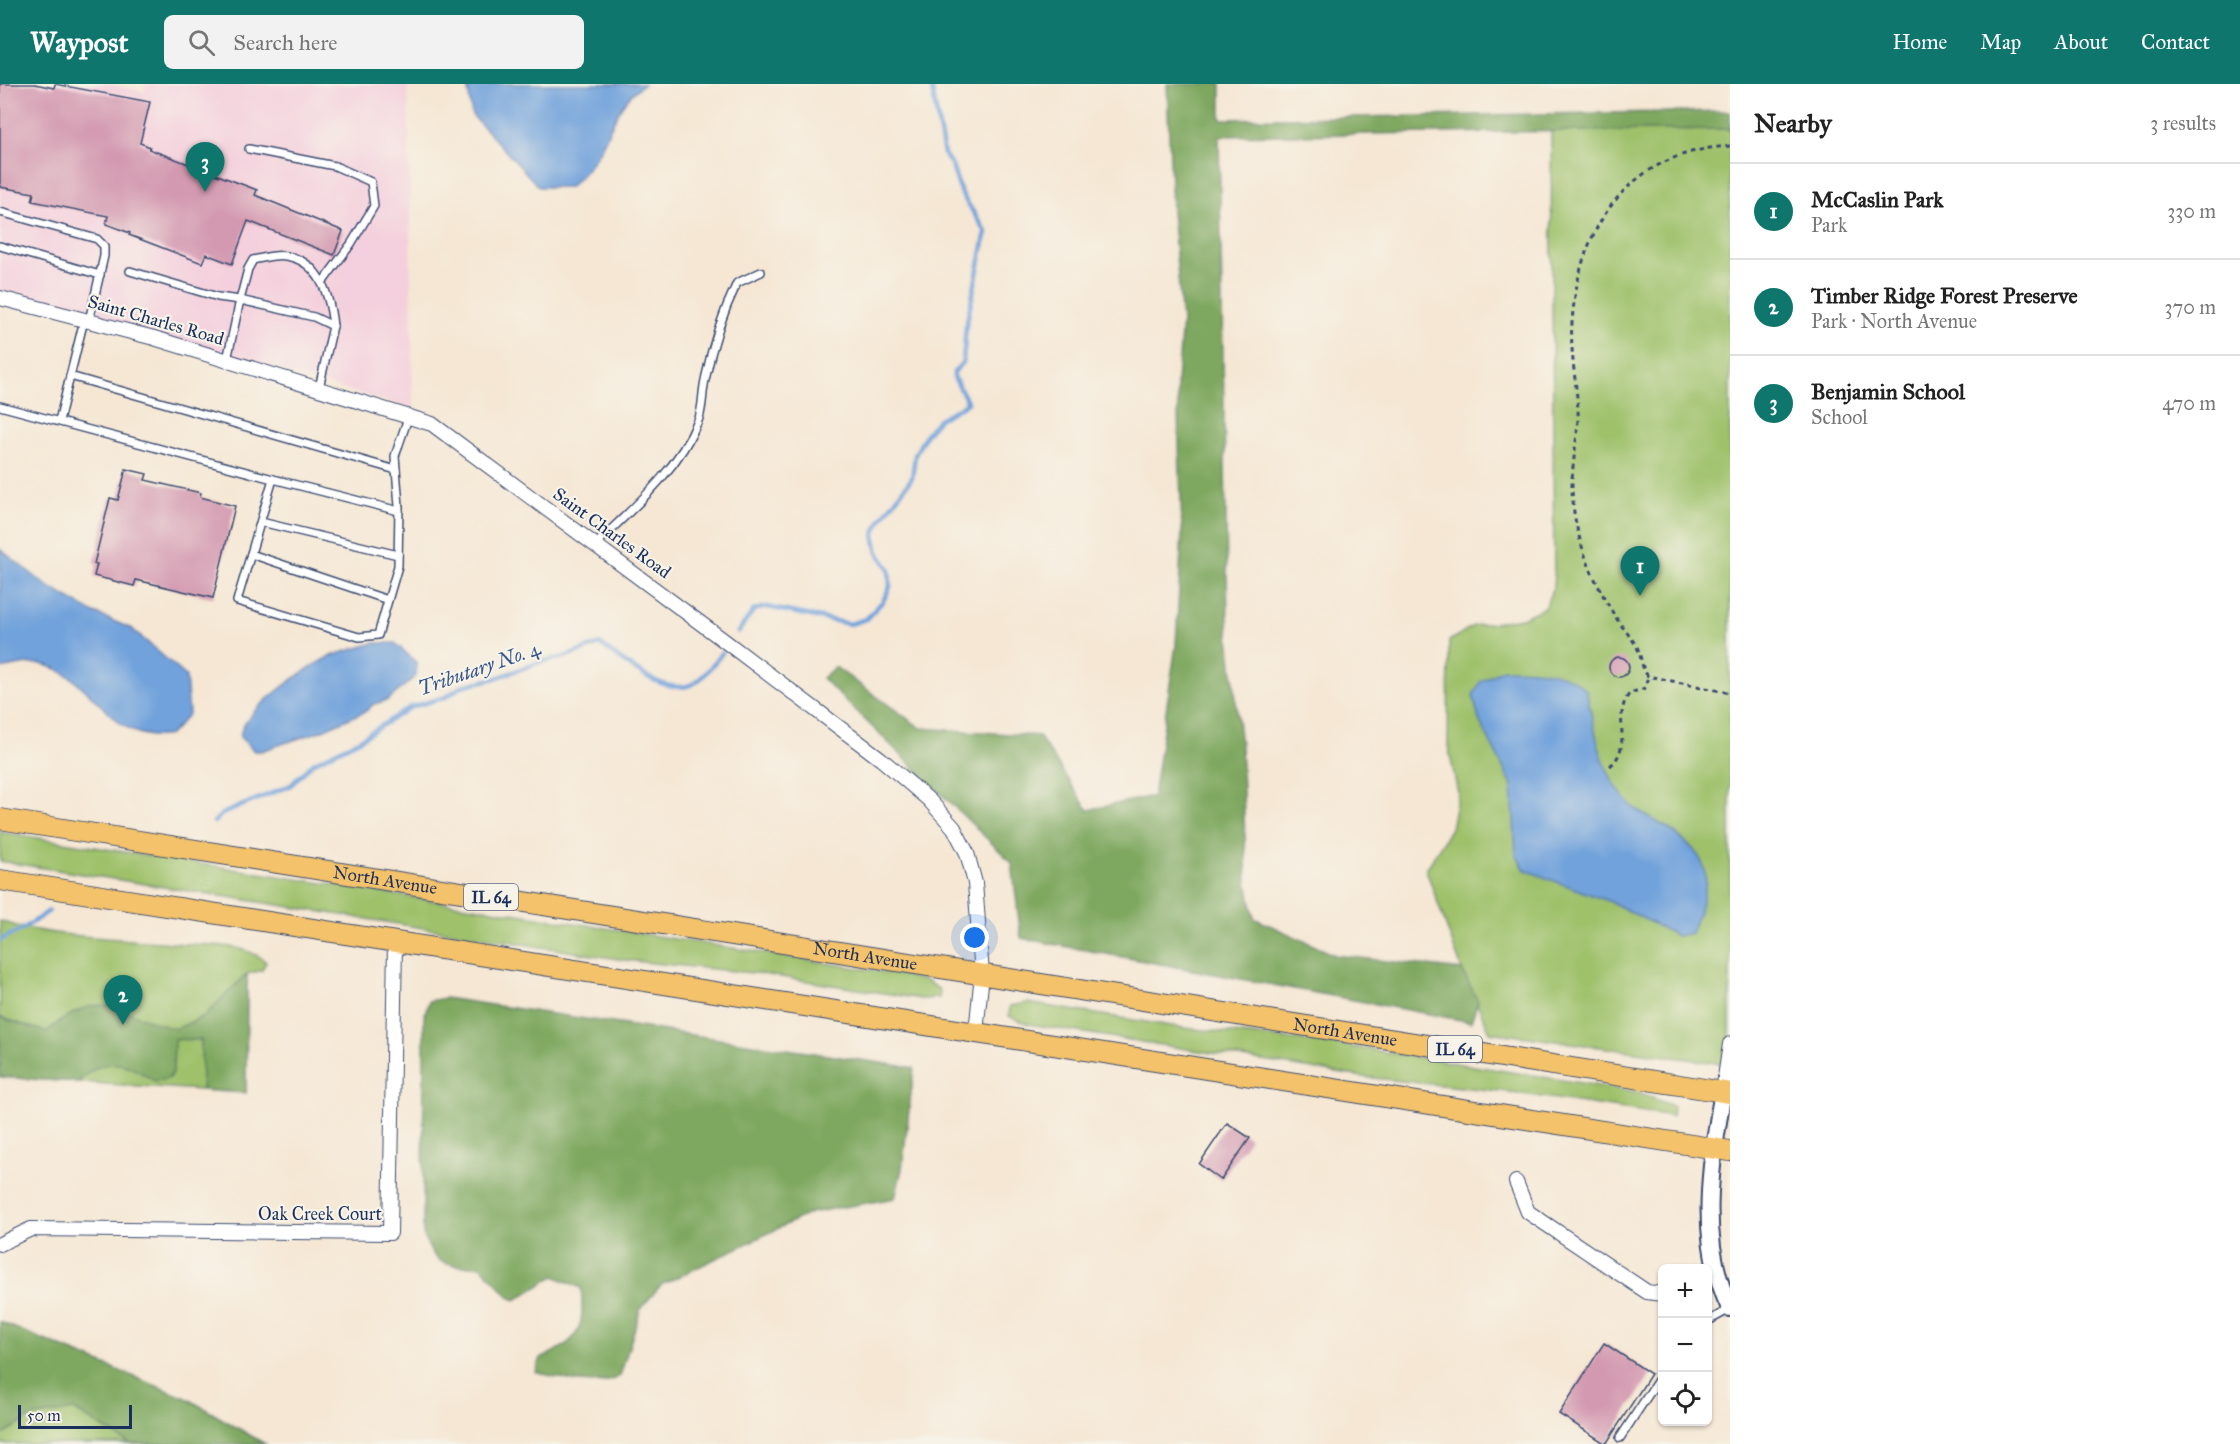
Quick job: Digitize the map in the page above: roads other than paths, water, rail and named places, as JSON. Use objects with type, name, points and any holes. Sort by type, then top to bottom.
[{"type":"main road","name":"North Avenue","points":[[0,819],[1726,1092]]},
{"type":"main road","points":[[0,880],[395,944],[1722,1149]]},
{"type":"street","name":"Saint Charles Road","points":[[0,298],[227,360],[432,424],[753,662],[929,800],[954,828],[968,853],[975,883],[982,974],[976,1032]]},
{"type":"street","name":"Oak Creek Court","points":[[0,1244],[31,1229],[390,1233],[395,944]]},
{"type":"street","points":[[1730,1044],[1722,1149],[1709,1215],[1713,1285],[1730,1308]]},
{"type":"street","points":[[1516,1182],[1528,1212],[1647,1292],[1658,1293]]},
{"type":"lane","points":[[249,149],[335,166],[370,182],[374,206],[351,244],[322,283]]},
{"type":"lane","points":[[0,212],[97,239],[104,246],[105,256],[59,421]]},
{"type":"lane","points":[[0,246],[100,275]]},
{"type":"lane","points":[[227,360],[248,269],[253,260],[287,256],[317,275],[331,308],[333,326],[319,388]]},
{"type":"lane","points":[[130,271],[218,297],[314,317],[333,326]]},
{"type":"lane","points":[[595,544],[642,500],[678,457],[699,419],[705,380],[720,319],[737,283],[761,272]]},
{"type":"lane","points":[[70,376],[396,470]]},
{"type":"lane","points":[[0,406],[399,511]]},
{"type":"lane","points":[[273,479],[237,601],[358,637],[378,635],[398,566],[399,511],[395,456],[409,416]]},
{"type":"lane","points":[[261,522],[398,555]]},
{"type":"lane","points":[[251,554],[388,600]]},
{"type":"lane","points":[[1712,1319],[1730,1308]]},
{"type":"lane","points":[[1620,1438],[1658,1380]]},
{"type":"water","points":[[467,84],[644,84],[627,99],[597,155],[570,187],[539,187],[472,115]]},
{"type":"water","points":[[0,549],[46,585],[92,612],[132,629],[186,676],[189,714],[170,735],[150,736],[132,730],[59,670],[41,664],[26,664],[0,669]]},
{"type":"water","points":[[374,643],[395,643],[416,662],[416,676],[388,700],[374,704],[366,711],[318,732],[261,751],[254,751],[240,737],[243,727],[251,716],[291,680],[329,657]]},
{"type":"water","points":[[1503,669],[1536,670],[1558,674],[1578,683],[1586,690],[1600,751],[1612,780],[1631,805],[1683,839],[1702,862],[1705,873],[1703,899],[1691,933],[1677,936],[1613,903],[1525,870],[1516,855],[1512,785],[1479,720],[1473,695],[1481,681]]},
{"type":"waterway","name":"Tributary No. 4","points":[[738,632],[754,610],[767,607],[850,624],[866,619],[883,601],[890,587],[889,569],[878,553],[874,535],[881,519],[912,478],[915,455],[926,434],[939,419],[968,403],[954,377],[954,372],[963,362],[966,326],[986,232],[961,193],[952,166],[944,154],[931,84]]},
{"type":"waterway","name":"Tributary No. 4","points":[[214,822],[222,814],[291,785],[313,763],[359,740],[411,707],[446,697],[462,686],[496,678],[600,644],[633,668],[660,683],[685,686],[700,679],[722,653]]},
{"type":"waterway","name":"Tributary No. 4","points":[[0,940],[21,930],[49,911]]},
{"type":"place","name":"Benjamin School","points":[[205,192]]},
{"type":"place","name":"McCaslin Park","points":[[1640,596]]},
{"type":"place","name":"Timber Ridge Forest Preserve","points":[[123,1025]]}]
